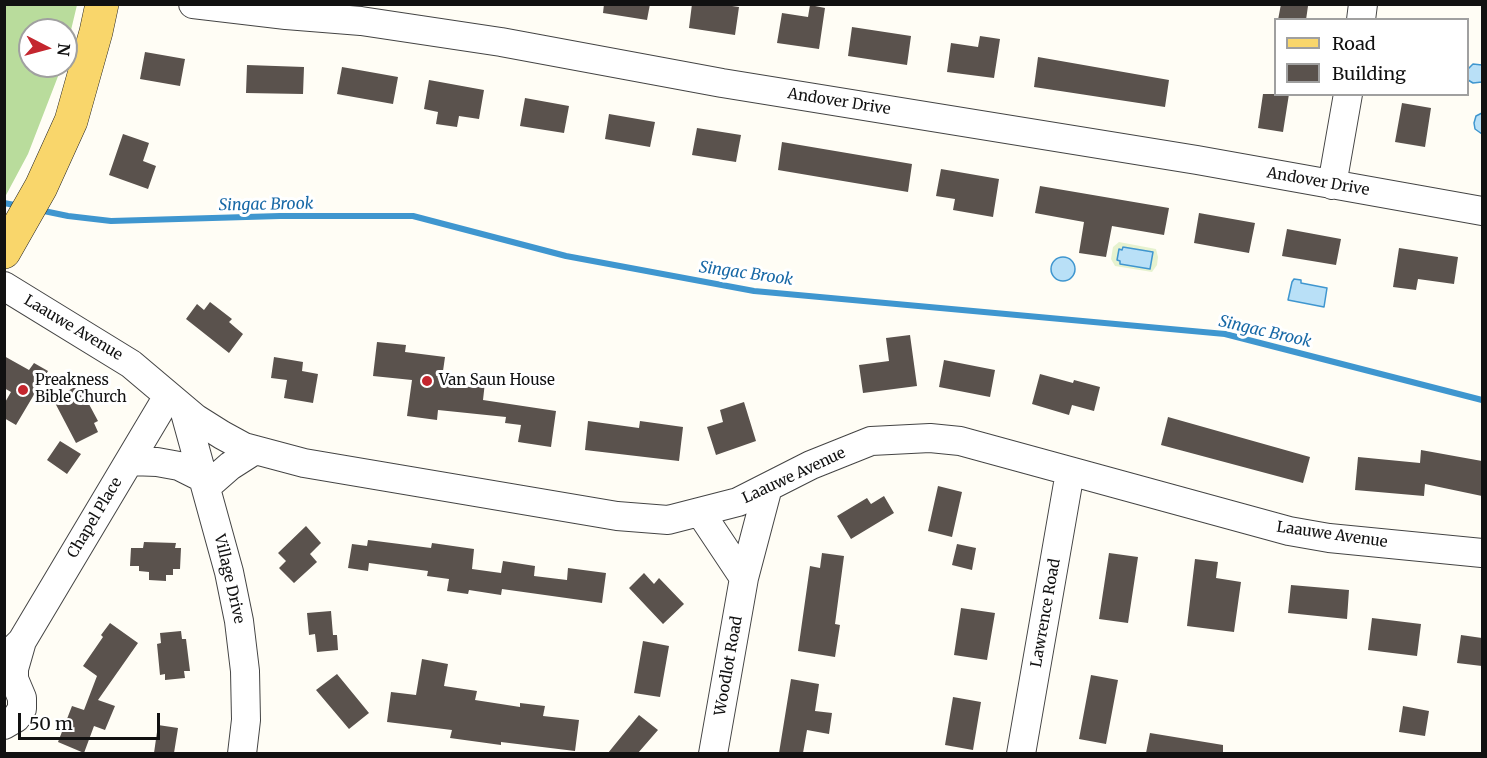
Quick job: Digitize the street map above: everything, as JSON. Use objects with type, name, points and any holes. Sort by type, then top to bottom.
[{"type":"main road","points":[[4,252],[29,208],[71,121],[102,4]]},
{"type":"street","name":"Andover Drive","points":[[194,4],[376,14],[501,42],[722,82],[1173,156],[1482,211]]},
{"type":"street","points":[[1332,184],[1348,96]]},
{"type":"street","name":"Laauwe Avenue","points":[[4,286],[131,364],[195,418],[222,435],[255,450],[304,463],[617,516],[668,520],[738,502],[811,465],[871,441],[930,438],[960,441],[1288,531],[1329,538],[1482,553]]},
{"type":"street","name":"Chapel Place","points":[[4,725],[16,718],[22,709],[22,698],[14,679],[13,650],[130,461],[176,402]]},
{"type":"street","name":"Village Drive","points":[[176,402],[204,482],[229,572],[239,621],[245,671],[246,720],[242,753]]},
{"type":"street","points":[[130,461],[179,466],[204,482],[255,450]]},
{"type":"street","name":"Lawrence Road","points":[[1021,753],[1070,472]]},
{"type":"street","name":"Woodlot Road","points":[[713,753],[744,578],[768,487]]},
{"type":"street","points":[[700,512],[744,578]]},
{"type":"green space","points":[[5,4],[77,5],[74,18],[18,18],[18,78],[57,78],[28,154],[5,197]]},
{"type":"green space","points":[[1119,242],[1156,249],[1157,265],[1152,272],[1115,266],[1111,259],[1113,247]]},
{"type":"water","points":[[1473,64],[1482,65],[1482,82],[1473,83],[1469,81],[1469,68]]},
{"type":"water","points":[[1482,113],[1482,134],[1475,129],[1474,123],[1476,116]]},
{"type":"water","points":[[1123,247],[1153,252],[1150,269],[1120,264],[1117,260],[1119,249],[1122,250]]},
{"type":"water","points":[[1063,257],[1068,258],[1074,264],[1074,274],[1068,280],[1063,281],[1058,280],[1052,274],[1051,269],[1052,264],[1058,258]]},
{"type":"water","points":[[1294,279],[1301,280],[1301,283],[1327,288],[1324,307],[1288,300]]},
{"type":"building","points":[[604,4],[650,4],[647,20],[603,13]]},
{"type":"building","points":[[692,4],[739,7],[735,35],[689,28]]},
{"type":"building","points":[[1281,4],[1308,6],[1306,18],[1278,18]]},
{"type":"building","points":[[810,5],[825,8],[819,49],[777,43],[782,13],[808,17]]},
{"type":"building","points":[[852,27],[911,36],[907,65],[848,56]]},
{"type":"building","points":[[980,36],[1000,39],[994,78],[947,72],[951,43],[978,47]]},
{"type":"building","points":[[145,52],[185,59],[180,86],[140,79]]},
{"type":"building","points":[[1038,57],[1169,80],[1165,107],[1034,87]]},
{"type":"building","points":[[247,65],[304,67],[303,94],[246,93]]},
{"type":"building","points":[[342,67],[398,77],[393,104],[337,94]]},
{"type":"building","points":[[429,80],[484,90],[479,119],[459,116],[457,127],[436,124],[438,112],[424,109]]},
{"type":"building","points":[[1263,94],[1289,96],[1283,132],[1258,128]]},
{"type":"building","points":[[525,98],[569,106],[564,133],[520,126]]},
{"type":"building","points":[[1402,103],[1431,108],[1425,147],[1395,142]]},
{"type":"building","points":[[609,114],[655,122],[650,147],[605,139]]},
{"type":"building","points":[[697,128],[741,135],[736,162],[692,155]]},
{"type":"building","points":[[123,134],[149,143],[143,161],[156,166],[148,189],[109,175]]},
{"type":"building","points":[[782,142],[912,164],[908,192],[778,170]]},
{"type":"building","points":[[941,169],[999,179],[993,217],[953,210],[955,199],[936,196]]},
{"type":"building","points":[[1040,186],[1169,208],[1164,235],[1112,226],[1106,257],[1079,253],[1084,222],[1035,213]]},
{"type":"building","points":[[1199,213],[1255,223],[1249,253],[1194,243]]},
{"type":"building","points":[[1287,229],[1341,239],[1336,265],[1282,256]]},
{"type":"building","points":[[1399,248],[1458,257],[1454,284],[1418,279],[1416,290],[1393,287]]},
{"type":"building","points":[[210,302],[232,319],[229,322],[243,334],[229,353],[186,319],[197,304],[204,310]]},
{"type":"building","points":[[910,335],[917,386],[863,393],[859,365],[889,361],[886,338]]},
{"type":"building","name":"Van Saun House","points":[[377,342],[406,345],[405,352],[445,357],[442,378],[485,382],[483,400],[556,411],[551,447],[518,442],[521,425],[505,423],[506,417],[438,410],[437,420],[407,416],[412,380],[373,376]]},
{"type":"building","name":"Preakness Bible Church","points":[[4,356],[29,370],[34,363],[48,371],[16,425],[4,418],[4,404],[11,392],[4,388]]},
{"type":"building","points":[[274,357],[303,362],[302,371],[318,374],[313,403],[284,398],[287,380],[271,378]]},
{"type":"building","points":[[944,360],[995,370],[990,397],[939,387]]},
{"type":"building","points":[[1040,374],[1073,383],[1074,380],[1100,387],[1094,411],[1072,405],[1069,415],[1032,404]]},
{"type":"building","points":[[75,387],[79,395],[83,393],[98,421],[94,423],[98,432],[76,443],[53,399]]},
{"type":"building","points":[[744,402],[756,441],[716,455],[707,427],[723,422],[720,410]]},
{"type":"building","points":[[1168,417],[1310,457],[1303,483],[1161,445]]},
{"type":"building","points":[[588,421],[639,428],[640,421],[683,427],[679,461],[585,450]]},
{"type":"building","points":[[60,441],[81,454],[67,474],[47,460]]},
{"type":"building","points":[[1421,450],[1482,461],[1482,496],[1425,484],[1424,496],[1355,490],[1358,457],[1420,463]]},
{"type":"building","points":[[938,486],[962,492],[952,537],[928,531]]},
{"type":"building","points":[[884,496],[894,513],[851,539],[837,516],[867,498],[871,504]]},
{"type":"building","points":[[306,526],[321,543],[310,554],[317,562],[294,583],[279,568],[286,561],[278,553]]},
{"type":"building","points":[[368,540],[431,548],[432,543],[474,549],[472,569],[501,573],[503,561],[535,566],[534,576],[567,580],[568,568],[606,573],[602,603],[502,589],[501,595],[469,590],[468,594],[447,591],[449,579],[427,576],[428,571],[369,563],[368,571],[348,568],[352,544],[367,546]]},
{"type":"building","points":[[144,542],[176,543],[175,548],[181,548],[180,569],[173,569],[173,575],[166,575],[166,581],[149,580],[149,572],[139,571],[139,566],[130,566],[131,548],[143,548]]},
{"type":"building","points":[[957,544],[976,548],[972,570],[952,565]]},
{"type":"building","points":[[822,553],[844,556],[835,624],[840,625],[835,657],[798,651],[810,566],[820,568]]},
{"type":"building","points":[[1109,553],[1138,557],[1128,623],[1099,619]]},
{"type":"building","points":[[1195,559],[1218,562],[1216,578],[1241,582],[1234,632],[1187,626]]},
{"type":"building","points":[[644,573],[654,584],[659,578],[684,604],[663,624],[629,588]]},
{"type":"building","points":[[1291,585],[1349,590],[1347,619],[1288,613]]},
{"type":"building","points":[[961,608],[995,613],[987,660],[954,655]]},
{"type":"building","points":[[331,611],[333,635],[337,635],[338,650],[317,652],[315,634],[309,635],[307,613]]},
{"type":"building","points":[[1372,618],[1421,624],[1417,656],[1368,650]]},
{"type":"building","points":[[110,623],[138,643],[98,700],[115,706],[105,730],[94,726],[84,753],[58,742],[72,706],[84,710],[97,676],[83,666]]},
{"type":"building","points":[[181,631],[182,639],[186,639],[190,671],[184,671],[185,678],[165,680],[165,674],[160,675],[157,644],[161,643],[160,633]]},
{"type":"building","points":[[1461,635],[1482,638],[1482,666],[1457,663]]},
{"type":"building","points":[[643,641],[669,646],[660,697],[634,693]]},
{"type":"building","points":[[422,659],[448,664],[444,686],[477,691],[475,700],[520,707],[520,703],[545,706],[543,716],[579,720],[575,751],[450,738],[452,730],[387,722],[391,692],[416,695]]},
{"type":"building","points":[[337,674],[369,713],[349,729],[316,690]]},
{"type":"building","points":[[1091,675],[1118,680],[1106,744],[1079,739]]},
{"type":"building","points":[[791,679],[819,684],[815,711],[832,713],[829,734],[807,730],[803,753],[779,753]]},
{"type":"building","points":[[953,697],[981,702],[973,750],[945,745]]},
{"type":"building","points":[[1403,706],[1429,711],[1425,736],[1399,732]]},
{"type":"building","points":[[639,715],[658,730],[638,753],[608,753]]},
{"type":"building","points":[[158,725],[178,728],[174,753],[154,753]]},
{"type":"building","points":[[1150,733],[1223,745],[1223,753],[1146,753]]},
{"type":"waterway","name":"Singac Brook","points":[[4,203],[20,206]]},
{"type":"waterway","name":"Singac Brook","points":[[39,210],[111,221],[280,216],[413,216],[566,256],[754,291],[1225,334],[1482,400]]},
{"type":"place","name":"Van Saun House","points":[[427,381]]},
{"type":"place","name":"Preakness Bible Church","points":[[23,390]]}]
